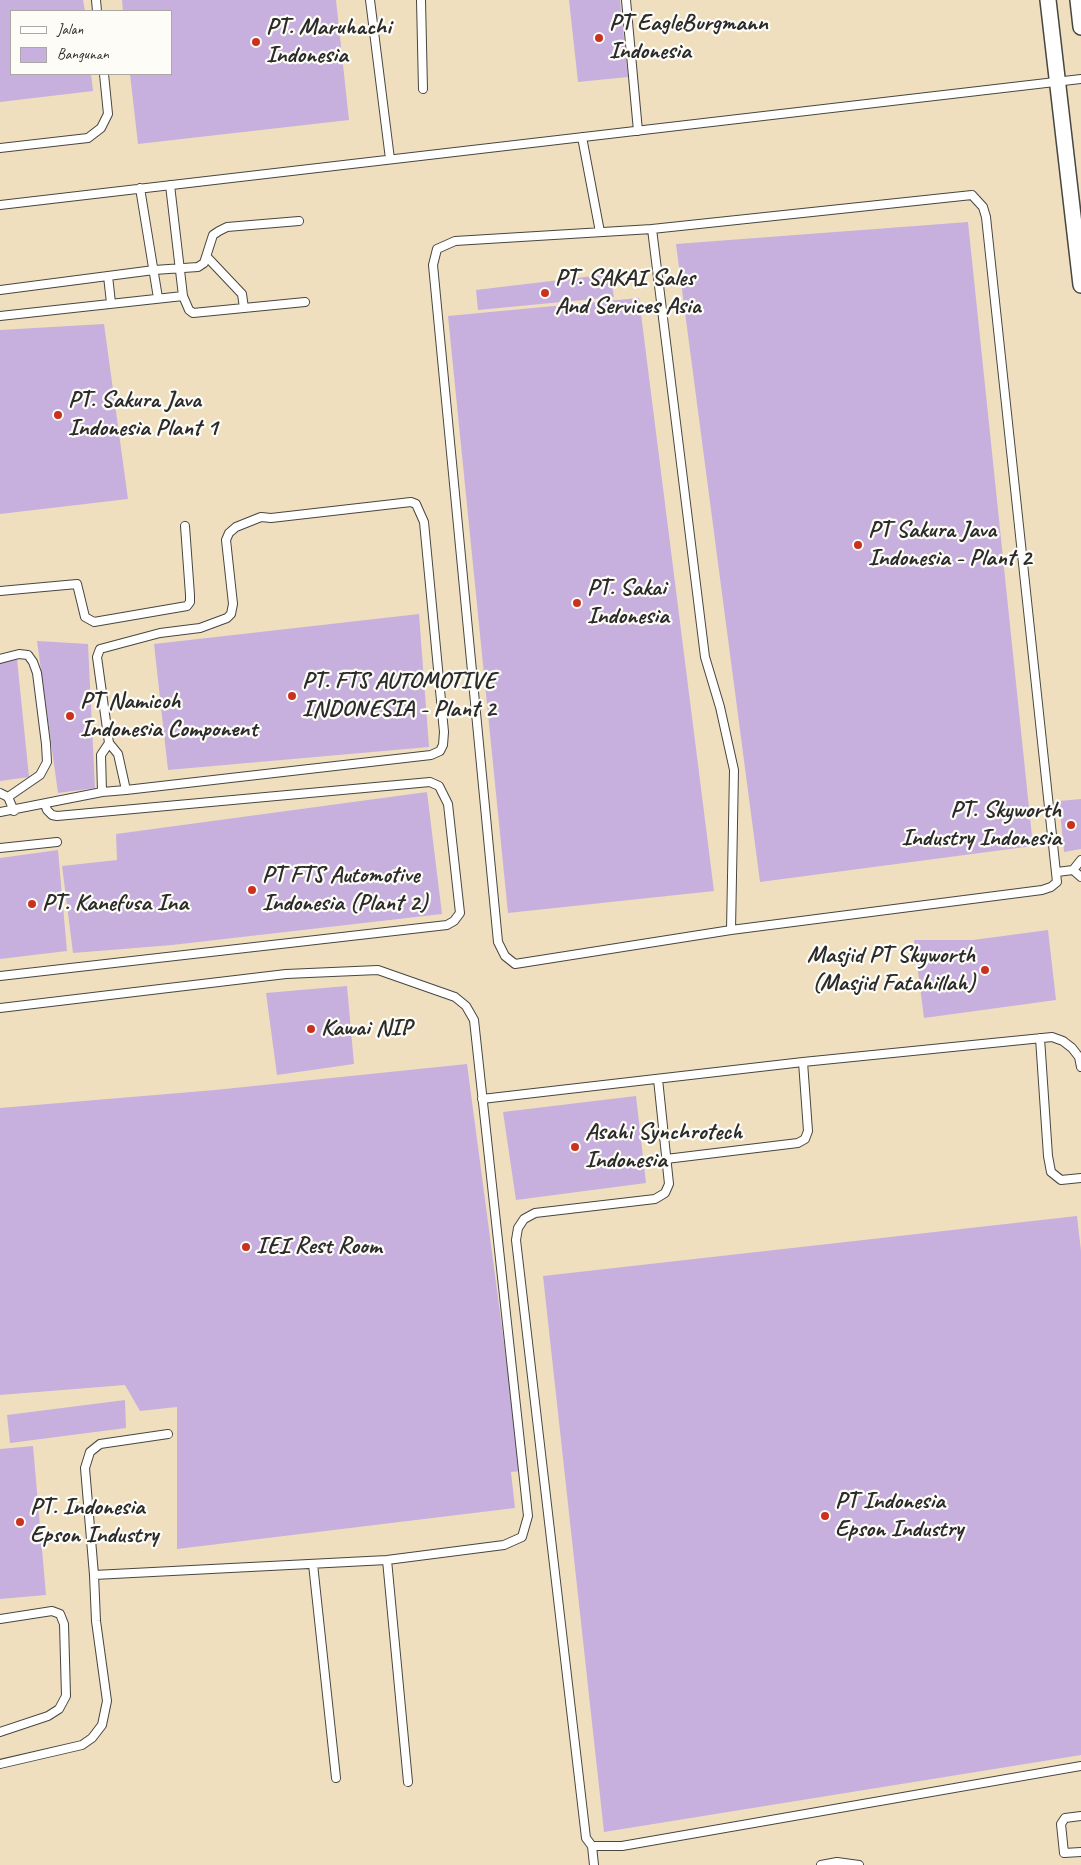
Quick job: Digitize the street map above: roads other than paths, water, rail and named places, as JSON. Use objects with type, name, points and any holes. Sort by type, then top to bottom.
[{"type":"street","points":[[1048,0],[1056,82],[1081,284]]},
{"type":"street","points":[[1078,0],[1081,27]]},
{"type":"lane","points":[[370,0],[390,159]]},
{"type":"lane","points":[[421,0],[423,89]]},
{"type":"lane","points":[[626,0],[638,131]]},
{"type":"lane","points":[[0,148],[88,138],[101,128],[108,114],[104,75]]},
{"type":"lane","points":[[0,205],[1081,79]]},
{"type":"lane","points":[[582,137],[600,232]]},
{"type":"lane","points":[[170,185],[184,296],[189,310],[193,313],[305,302]]},
{"type":"lane","points":[[140,188],[158,298]]},
{"type":"lane","points":[[972,195],[983,208],[986,217],[1057,872],[1057,882],[1051,887],[1042,890],[731,930],[529,963],[515,964],[504,956],[498,942],[433,265],[438,249],[455,241],[600,232],[652,229],[972,195]]},
{"type":"lane","points":[[0,290],[154,270],[198,267],[204,263],[207,257],[213,235],[228,227],[299,221]]},
{"type":"lane","points":[[652,229],[704,657],[720,708],[734,770],[731,930]]},
{"type":"lane","points":[[207,257],[242,294],[244,308]]},
{"type":"lane","points":[[108,276],[111,303]]},
{"type":"lane","points":[[0,316],[184,296]]},
{"type":"lane","points":[[0,812],[14,811],[102,792],[126,790],[421,756],[440,751],[443,745],[444,732],[424,522],[420,509],[411,502],[271,518],[261,517],[236,527],[229,532],[226,540],[233,604],[231,614],[209,625],[127,640],[104,647],[97,653],[109,744],[118,754],[126,790]]},
{"type":"lane","points":[[0,591],[77,584],[85,617],[94,622],[187,606],[190,602],[190,595],[186,526]]},
{"type":"lane","points":[[0,659],[18,654],[28,655],[33,662],[37,673],[46,744],[47,762],[40,776],[8,797]]},
{"type":"lane","points":[[102,792],[101,755],[109,744]]},
{"type":"lane","points":[[0,976],[447,925],[454,921],[460,913],[448,804],[439,786],[430,782],[57,816],[52,815],[47,810],[45,804]]},
{"type":"lane","points":[[0,792],[8,797],[14,811]]},
{"type":"lane","points":[[0,848],[57,842]]},
{"type":"lane","points":[[1057,872],[1073,870],[1081,860]]},
{"type":"lane","points":[[1073,870],[1081,877]]},
{"type":"lane","points":[[0,1008],[286,974],[378,970],[455,997],[466,1006],[474,1020],[527,1506],[527,1527],[522,1537],[504,1545],[387,1560],[94,1575]]},
{"type":"lane","points":[[482,1099],[803,1062],[1052,1037],[1063,1041],[1079,1057],[1081,1067]]},
{"type":"lane","points":[[1040,1038],[1048,1156],[1052,1172],[1061,1180],[1081,1178]]},
{"type":"lane","points":[[666,1159],[798,1143],[805,1138],[808,1131],[803,1062]]},
{"type":"lane","points":[[594,1865],[592,1846],[586,1838],[583,1822],[516,1240],[518,1228],[524,1219],[535,1213],[655,1199],[664,1193],[669,1184],[658,1079]]},
{"type":"lane","points":[[0,1764],[82,1745],[92,1738],[102,1725],[107,1701],[96,1621],[85,1468],[90,1452],[100,1444],[168,1434]]},
{"type":"lane","points":[[387,1560],[408,1782]]},
{"type":"lane","points":[[312,1564],[336,1778]]},
{"type":"lane","points":[[0,1619],[52,1611],[60,1614],[64,1624],[66,1696],[59,1709],[48,1716],[0,1732]]},
{"type":"lane","points":[[592,1846],[622,1846],[648,1842],[1081,1766]]},
{"type":"lane","points":[[1081,1816],[1065,1818],[1061,1824],[1064,1853],[1081,1852]]},
{"type":"lane","points":[[821,1865],[837,1862],[859,1865]]},
{"type":"place","name":"PT EagleBurgmann Indonesia","points":[[599,38]]},
{"type":"place","name":"PT. Maruhachi Indonesia","points":[[256,42]]},
{"type":"place","name":"PT. SAKAI Sales And Services Asia","points":[[545,293]]},
{"type":"place","name":"PT. Sakura Java Indonesia Plant 1","points":[[58,415]]},
{"type":"place","name":"PT Sakura Java Indonesia - Plant 2","points":[[858,545]]},
{"type":"place","name":"PT. Sakai Indonesia","points":[[577,603]]},
{"type":"place","name":"PT. FTS AUTOMOTIVE INDONESIA - Plant 2","points":[[292,696]]},
{"type":"place","name":"PT Namicoh Indonesia Component","points":[[70,716]]},
{"type":"place","name":"PT. Skyworth Industry Indonesia","points":[[1071,825]]},
{"type":"place","name":"PT FTS Automotive Indonesia (Plant 2)","points":[[252,890]]},
{"type":"place","name":"PT. Kanefusa Ina","points":[[32,904]]},
{"type":"place","name":"Masjid PT Skyworth (Masjid Fatahillah)","points":[[985,970]]},
{"type":"place","name":"Kawai NIP","points":[[311,1029]]},
{"type":"place","name":"Asahi Synchrotech Indonesia","points":[[575,1147]]},
{"type":"place","name":"IEI Rest Room","points":[[246,1247]]},
{"type":"place","name":"PT Indonesia Epson Industry","points":[[825,1516]]},
{"type":"place","name":"PT. Indonesia Epson Industry","points":[[20,1522]]}]
